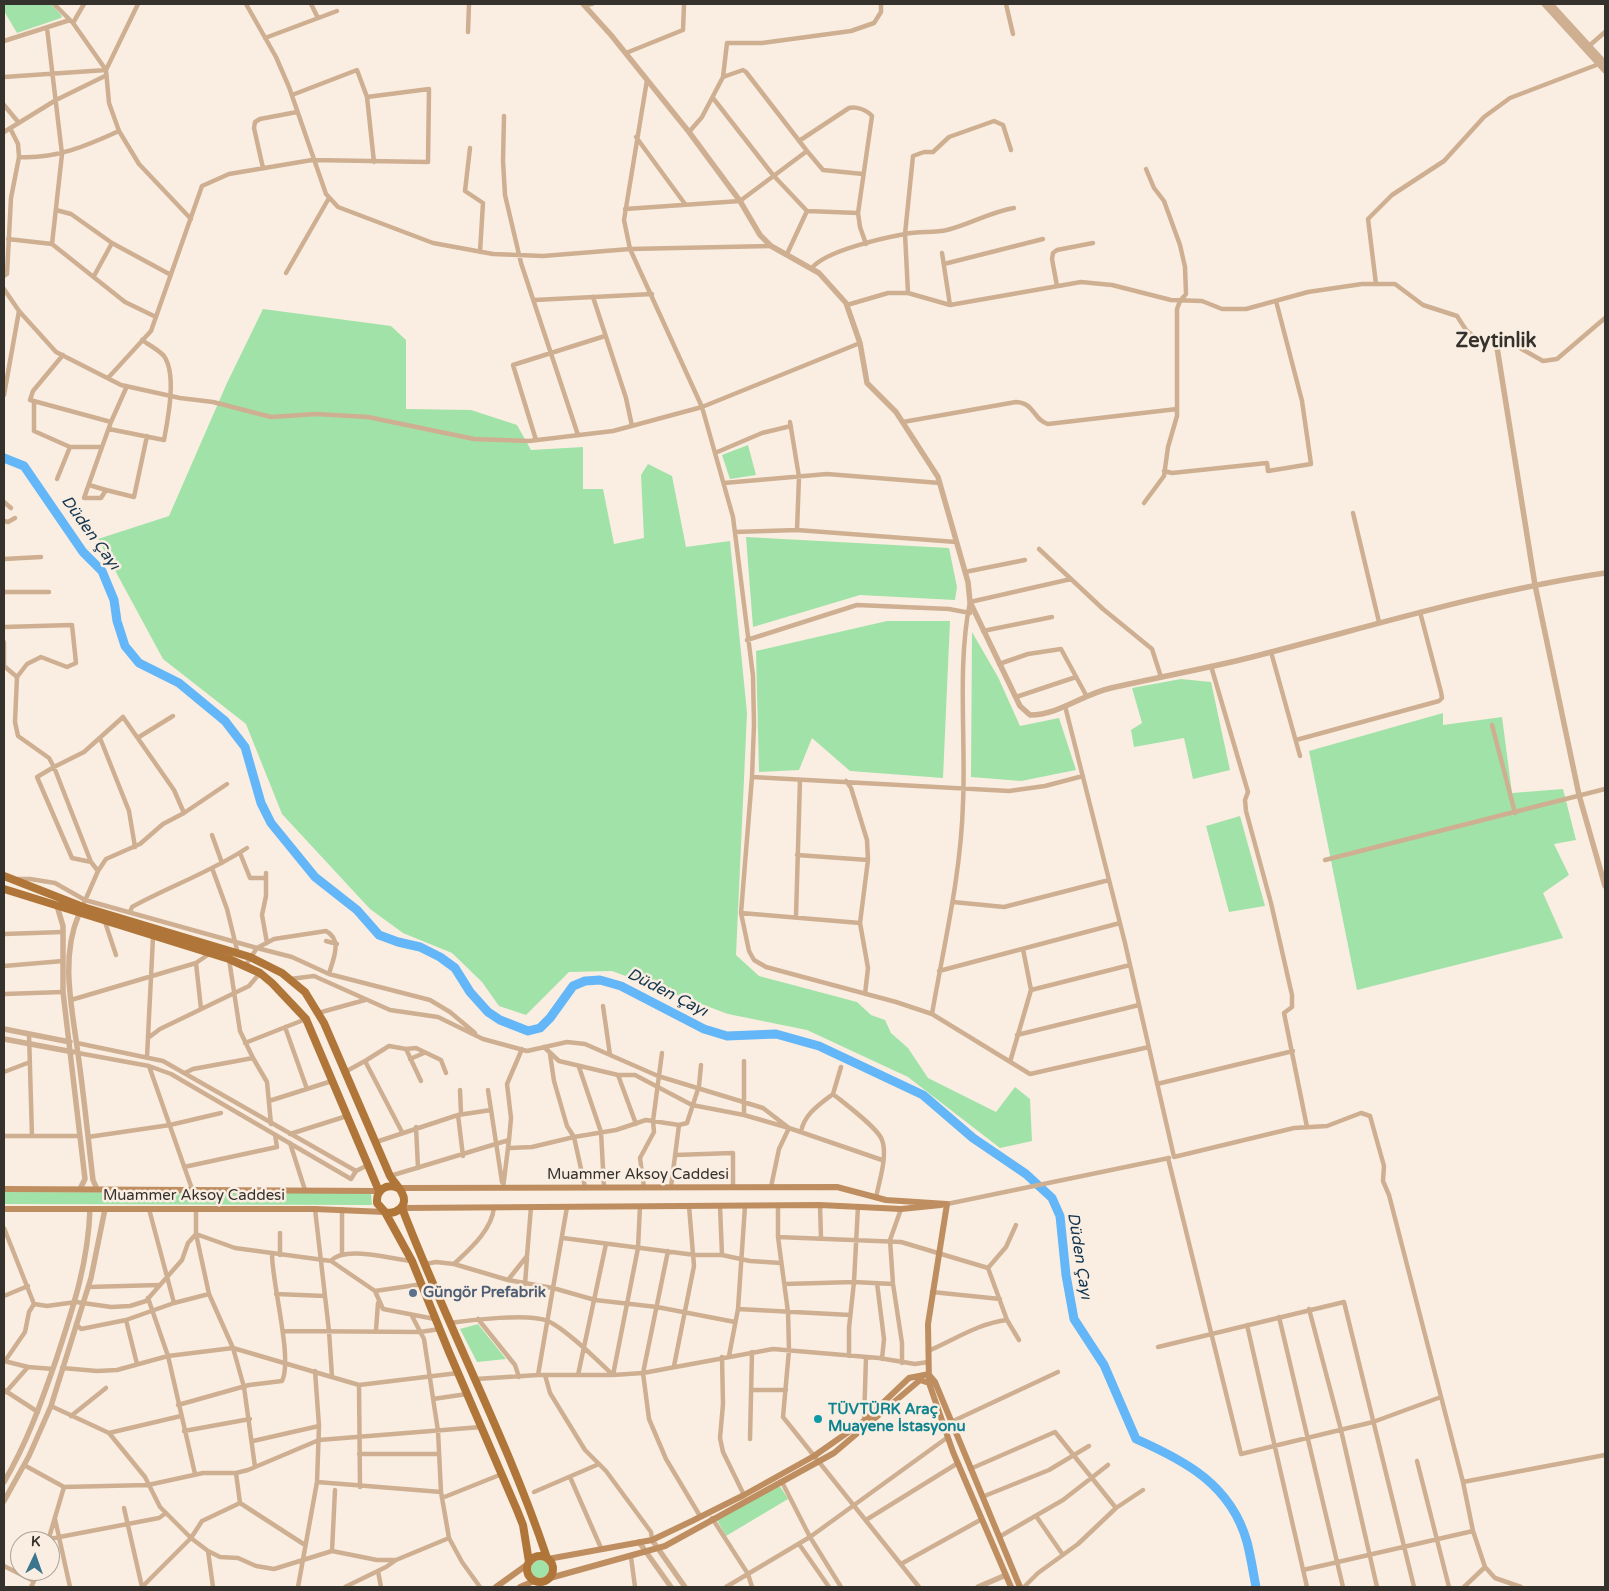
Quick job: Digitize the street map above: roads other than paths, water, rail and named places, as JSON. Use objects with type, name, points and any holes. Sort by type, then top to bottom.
[{"type":"main road","points":[[4,876],[82,907],[250,957],[270,966],[304,992],[324,1023],[390,1176],[404,1199],[402,1208],[423,1264],[476,1379],[532,1512],[547,1558],[553,1565],[550,1581]]},
{"type":"main road","points":[[4,889],[57,906],[82,907],[105,922],[245,966],[260,973],[306,1019],[379,1191],[377,1203],[385,1212],[412,1261],[523,1525],[529,1563],[528,1574],[535,1583]]},
{"type":"main road","points":[[379,1191],[390,1185],[398,1188]]},
{"type":"main road","name":"Muammer Aksoy Caddesi","points":[[398,1188],[836,1187],[876,1198],[900,1202],[947,1204]]},
{"type":"main road","name":"Muammer Aksoy Caddesi","points":[[4,1189],[379,1191]]},
{"type":"main road","points":[[947,1204],[932,1292],[928,1351],[929,1377],[958,1463],[1011,1587]]},
{"type":"main road","name":"Muammer Aksoy Caddesi","points":[[402,1208],[820,1205],[901,1209],[933,1208],[947,1204]]},
{"type":"main road","points":[[385,1212],[392,1213],[402,1208]]},
{"type":"main road","name":"Muammer Aksoy Caddesi","points":[[4,1209],[342,1209],[385,1212]]},
{"type":"main road","points":[[496,1587],[536,1557],[547,1558],[652,1540],[744,1495],[814,1456],[864,1421],[909,1378],[929,1377],[935,1382],[1020,1587]]},
{"type":"main road","points":[[520,1587],[550,1581],[657,1549],[712,1518],[819,1463],[849,1442],[918,1378]]},
{"type":"street","points":[[54,4],[72,22],[106,70]]},
{"type":"street","points":[[4,41],[72,22],[84,4]]},
{"type":"street","points":[[138,4],[106,70],[105,76],[109,103],[119,131],[139,164],[191,219]]},
{"type":"street","points":[[246,4],[276,57],[292,95],[312,160],[329,198],[338,207],[433,243],[480,252],[520,256],[630,249],[771,246]]},
{"type":"street","points":[[311,4],[318,18]]},
{"type":"street","points":[[468,32],[469,4]]},
{"type":"street","points":[[584,5],[592,4]]},
{"type":"street","points":[[689,132],[713,98],[723,77],[727,43],[762,43],[850,31],[874,24],[881,12],[881,4]]},
{"type":"street","points":[[1006,4],[1013,34]]},
{"type":"street","points":[[1544,4],[1587,47]]},
{"type":"street","points":[[1551,4],[1602,64],[1605,71]]},
{"type":"street","points":[[584,5],[626,53],[689,132],[740,201],[760,235],[771,246],[812,268],[833,287],[847,305],[860,343],[867,384],[889,404],[903,422],[940,483],[965,572],[970,602],[1020,706],[1030,715],[1050,712],[1109,688],[1271,652],[1379,622],[1535,585],[1605,573]]},
{"type":"street","points":[[626,53],[683,30],[684,6]]},
{"type":"street","points":[[265,38],[337,11]]},
{"type":"street","points":[[47,28],[54,72],[62,154],[52,244]]},
{"type":"street","points":[[1587,47],[1605,32]]},
{"type":"street","points":[[1376,284],[1368,219],[1392,196],[1444,161],[1484,117],[1510,98],[1602,64]]},
{"type":"street","points":[[4,77],[54,72],[106,70]]},
{"type":"street","points":[[292,95],[357,70],[367,97],[374,162]]},
{"type":"street","points":[[723,77],[743,70],[746,72],[823,170],[863,174]]},
{"type":"street","points":[[4,132],[56,100],[105,76]]},
{"type":"street","points":[[647,80],[625,208],[630,249],[702,407],[724,483],[734,532],[753,676],[752,778],[741,913],[747,943],[754,960],[766,967],[932,1014],[1030,1074],[1149,1047]]},
{"type":"street","points":[[108,378],[151,331],[202,186],[229,174],[312,160],[428,162],[429,89],[367,97]]},
{"type":"street","points":[[713,98],[773,175],[807,211],[858,213]]},
{"type":"street","points":[[4,105],[19,123]]},
{"type":"street","points":[[799,141],[849,108],[855,107],[869,112],[873,120],[858,213],[860,227],[866,244]]},
{"type":"street","points":[[263,168],[254,128],[255,122],[260,119],[297,112]]},
{"type":"street","points":[[504,116],[503,180],[520,256],[578,435]]},
{"type":"street","points":[[908,293],[905,234],[912,156],[924,152],[934,152],[949,138],[994,120],[1003,124],[1011,150]]},
{"type":"street","points":[[4,276],[7,274],[11,198],[19,157],[18,144],[10,128]]},
{"type":"street","points":[[19,157],[36,158],[62,154],[119,131]]},
{"type":"street","points":[[636,137],[685,204]]},
{"type":"street","points":[[470,148],[465,191],[483,203],[480,252]]},
{"type":"street","points":[[625,208],[740,201],[807,151]]},
{"type":"street","points":[[1144,503],[1164,476],[1177,409],[1177,322],[1180,301],[1186,294],[1185,267],[1180,245],[1164,201],[1154,188],[1146,169]]},
{"type":"street","points":[[286,273],[329,198]]},
{"type":"street","points":[[812,268],[824,258],[866,244],[905,234],[946,230],[994,212],[1014,208]]},
{"type":"street","points":[[56,210],[71,214],[112,243],[150,266],[171,275]]},
{"type":"street","points":[[787,254],[807,211]]},
{"type":"street","points":[[8,239],[52,244],[125,302],[156,317]]},
{"type":"street","points":[[944,264],[1043,239]]},
{"type":"street","points":[[94,276],[112,243]]},
{"type":"street","points":[[1057,286],[1052,260],[1053,254],[1057,250],[1093,243]]},
{"type":"street","points":[[942,253],[950,305]]},
{"type":"street","points":[[847,305],[888,294],[908,293],[950,305],[1082,282],[1112,285],[1171,300],[1202,301],[1222,309],[1246,310],[1308,292],[1376,284],[1395,284],[1423,305],[1457,316],[1466,330],[1479,341],[1511,343],[1543,361],[1557,359],[1605,318]]},
{"type":"street","points":[[4,289],[19,311],[56,352],[127,386],[169,396],[213,402],[271,417],[316,414],[368,417],[474,438],[536,440],[613,431],[702,407],[860,343]]},
{"type":"street","points":[[535,300],[652,294]]},
{"type":"street","points":[[593,297],[626,398],[632,426]]},
{"type":"street","points":[[1164,471],[1172,473],[1267,464],[1268,471],[1311,464],[1302,401],[1276,301]]},
{"type":"street","points":[[4,395],[19,311]]},
{"type":"street","points":[[536,440],[513,365],[605,336]]},
{"type":"street","points":[[109,429],[164,440],[169,396],[172,387],[171,369],[163,355],[142,340]]},
{"type":"street","points":[[1496,341],[1535,585],[1579,795],[1605,886]]},
{"type":"street","points":[[63,356],[33,391],[30,400],[111,422]]},
{"type":"street","points":[[106,490],[101,498],[84,498],[111,422],[127,386]]},
{"type":"street","points":[[34,401],[34,431],[70,447],[102,447]]},
{"type":"street","points":[[903,422],[1016,402],[1030,406],[1041,421],[1048,424],[1177,409]]},
{"type":"street","points":[[715,453],[762,432],[790,424],[799,477],[797,530]]},
{"type":"street","points":[[89,485],[134,497],[147,436]]},
{"type":"street","points":[[57,479],[70,447]]},
{"type":"street","points":[[724,483],[827,474],[940,483]]},
{"type":"street","points":[[4,502],[12,508]]},
{"type":"street","points":[[1353,513],[1379,622]]},
{"type":"street","points":[[4,521],[8,522],[15,518]]},
{"type":"street","points":[[734,532],[797,530],[956,542]]},
{"type":"street","points":[[1039,549],[1152,650],[1161,677]]},
{"type":"street","points":[[4,559],[41,557]]},
{"type":"street","points":[[965,572],[1025,560]]},
{"type":"street","points":[[970,602],[1072,579]]},
{"type":"street","points":[[4,592],[49,592]]},
{"type":"street","points":[[932,1014],[960,856],[964,788],[964,661],[970,602]]},
{"type":"street","points":[[747,640],[857,605],[949,609],[976,613]]},
{"type":"street","points":[[1296,740],[1439,701],[1442,698],[1420,612]]},
{"type":"street","points":[[983,631],[1052,617]]},
{"type":"street","points":[[4,627],[72,625],[76,662],[67,667],[41,657],[27,664],[17,677],[15,722],[18,736],[49,758],[54,766],[91,862],[98,870]]},
{"type":"street","points":[[4,642],[4,666],[17,677]]},
{"type":"street","points":[[999,664],[1028,654],[1060,648],[1086,696]]},
{"type":"street","points":[[1271,652],[1300,756]]},
{"type":"street","points":[[1211,666],[1248,792],[1245,800],[1246,811],[1271,903],[1292,996],[1292,1007],[1284,1013],[1307,1128]]},
{"type":"street","points":[[1016,697],[1076,677]]},
{"type":"street","points":[[1065,706],[1130,965],[1157,1084],[1171,1157],[1241,1454],[1373,1422],[1441,1397]]},
{"type":"street","points":[[139,737],[173,716]]},
{"type":"street","points":[[91,862],[72,858],[37,776],[84,752],[123,717],[139,737],[174,790],[184,813]]},
{"type":"street","points":[[1492,725],[1515,813]]},
{"type":"street","points":[[100,738],[128,811],[135,846]]},
{"type":"street","points":[[752,778],[846,781],[1009,791],[1045,786],[1083,776]]},
{"type":"street","points":[[796,916],[800,780]]},
{"type":"street","points":[[846,781],[851,788],[867,840],[868,860],[860,923],[868,968],[865,994]]},
{"type":"street","points":[[97,1189],[93,1180],[70,1000],[69,948],[71,933],[98,870],[106,860],[135,846],[163,824],[184,813],[227,784]]},
{"type":"street","points":[[1325,860],[1605,789]]},
{"type":"street","points":[[212,835],[222,863]]},
{"type":"street","points":[[130,912],[132,907],[171,886],[222,863],[247,848]]},
{"type":"street","points":[[240,852],[250,878],[266,876],[266,896],[262,916],[267,943]]},
{"type":"street","points":[[797,855],[868,860]]},
{"type":"street","points":[[212,868],[228,909],[238,954]]},
{"type":"street","points":[[13,880],[30,879],[55,883],[82,907],[130,912],[292,957],[330,974],[430,1000],[450,1012],[483,1039]]},
{"type":"street","points":[[953,902],[1004,907],[1109,880]]},
{"type":"street","points":[[57,906],[62,917],[62,992],[85,1179],[80,1189]]},
{"type":"street","points":[[741,913],[796,916],[860,923]]},
{"type":"street","points":[[105,922],[116,955]]},
{"type":"street","points":[[939,970],[1120,923]]},
{"type":"street","points":[[245,966],[256,948],[274,939],[326,930],[333,934],[337,944],[330,974]]},
{"type":"street","points":[[4,934],[63,932]]},
{"type":"street","points":[[147,1057],[153,937]]},
{"type":"street","points":[[326,941],[337,944]]},
{"type":"street","points":[[1010,1062],[1032,990],[1023,949]]},
{"type":"street","points":[[70,1000],[196,963],[209,954]]},
{"type":"street","points":[[229,960],[240,1031],[267,1082],[271,1124]]},
{"type":"street","points":[[4,966],[63,961]]},
{"type":"street","points":[[196,963],[201,1009]]},
{"type":"street","points":[[1032,990],[1130,965]]},
{"type":"street","points":[[148,1038],[254,982],[260,973]]},
{"type":"street","points":[[289,979],[314,976],[390,1010],[438,1016],[483,1039],[522,1050],[528,1051],[566,1042],[585,1044],[658,1076],[745,1102],[773,1113],[789,1128]]},
{"type":"street","points":[[4,994],[62,992]]},
{"type":"street","points":[[318,1014],[366,1000]]},
{"type":"street","points":[[1017,1035],[1139,1005]]},
{"type":"street","points":[[603,1006],[610,1055]]},
{"type":"street","points":[[246,1043],[306,1019]]},
{"type":"street","points":[[284,1027],[307,1089]]},
{"type":"street","points":[[4,1029],[147,1057],[185,1073],[356,1171]]},
{"type":"street","points":[[29,1034],[31,1044],[32,1136]]},
{"type":"street","points":[[4,1039],[149,1066],[171,1074],[351,1179],[356,1171],[368,1165]]},
{"type":"street","points":[[344,1072],[389,1046],[406,1049],[416,1048],[424,1054],[441,1060],[446,1073]]},
{"type":"street","points":[[544,1047],[559,1061],[579,1068],[618,1075],[635,1075],[692,1105],[744,1115],[789,1128],[882,1160]]},
{"type":"street","points":[[406,1049],[421,1081]]},
{"type":"street","points":[[503,1187],[510,1148],[511,1118],[507,1084],[522,1050]]},
{"type":"street","points":[[1157,1084],[1293,1051]]},
{"type":"street","points":[[550,1053],[554,1081],[567,1126],[574,1136],[584,1188]]},
{"type":"street","points":[[644,1187],[640,1158],[654,1132],[653,1121],[659,1088],[658,1076],[662,1053]]},
{"type":"street","points":[[410,1059],[424,1054]]},
{"type":"street","points":[[185,1073],[193,1069],[253,1058]]},
{"type":"street","points":[[365,1061],[402,1132]]},
{"type":"street","points":[[744,1061],[744,1115]]},
{"type":"street","points":[[4,1072],[30,1062]]},
{"type":"street","points":[[510,1148],[532,1147],[574,1136],[636,1124],[646,1120],[679,1124],[687,1123],[698,1089],[701,1065]]},
{"type":"street","points":[[149,1066],[192,1189]]},
{"type":"street","points":[[801,1132],[804,1121],[815,1107],[833,1094],[841,1067]]},
{"type":"street","points":[[579,1068],[601,1132],[604,1188]]},
{"type":"street","points":[[618,1075],[636,1124]]},
{"type":"street","points":[[269,1102],[332,1081]]},
{"type":"street","points":[[460,1090],[462,1156]]},
{"type":"street","points":[[488,1090],[503,1187]]},
{"type":"street","points":[[833,1094],[880,1136],[883,1146],[876,1198]]},
{"type":"street","points":[[376,1142],[416,1127],[460,1114],[491,1110]]},
{"type":"street","points":[[88,1137],[170,1125],[221,1113]]},
{"type":"street","points":[[947,1204],[1171,1157],[1294,1128],[1327,1126],[1361,1113],[1370,1116],[1384,1166],[1383,1181],[1389,1195],[1463,1482],[1473,1531],[1485,1567],[1495,1578],[1509,1586],[1522,1587]]},
{"type":"street","points":[[290,1134],[347,1116]]},
{"type":"street","points":[[671,1187],[679,1124]]},
{"type":"street","points":[[416,1127],[418,1168]]},
{"type":"street","points":[[771,1187],[779,1149],[789,1128]]},
{"type":"street","points":[[184,1167],[277,1147],[275,1135]]},
{"type":"street","points":[[4,1136],[80,1136]]},
{"type":"street","points":[[390,1176],[462,1156],[509,1140]]},
{"type":"street","points":[[290,1143],[305,1190]]},
{"type":"street","points":[[675,1155],[733,1153],[733,1187]]},
{"type":"street","points":[[778,1205],[778,1237],[788,1312],[789,1350],[783,1417],[920,1587]]},
{"type":"street","points":[[820,1205],[821,1238]]},
{"type":"street","points":[[613,1375],[638,1248],[640,1206]]},
{"type":"street","points":[[674,1366],[695,1254],[689,1206]]},
{"type":"street","points":[[720,1206],[722,1255]]},
{"type":"street","points":[[729,1356],[738,1309],[745,1206]]},
{"type":"street","points":[[850,1356],[850,1315],[854,1282],[858,1206]]},
{"type":"street","points":[[454,1264],[473,1246],[493,1218],[494,1207]]},
{"type":"street","points":[[525,1284],[531,1207]]},
{"type":"street","points":[[538,1375],[567,1207]]},
{"type":"street","points":[[4,1482],[7,1471],[23,1449],[38,1412],[76,1302],[89,1244],[90,1209]]},
{"type":"street","points":[[4,1501],[24,1465],[51,1406],[88,1288],[105,1209]]},
{"type":"street","points":[[149,1209],[174,1302]]},
{"type":"street","points":[[196,1209],[196,1234],[209,1294],[233,1348],[244,1386],[256,1467]]},
{"type":"street","points":[[315,1209],[330,1331],[332,1377]]},
{"type":"street","points":[[342,1209],[342,1255]]},
{"type":"street","points":[[901,1209],[890,1240],[893,1284],[902,1343],[902,1363]]},
{"type":"street","points":[[988,1268],[1006,1247],[1016,1225]]},
{"type":"street","points":[[4,1228],[34,1304]]},
{"type":"street","points":[[280,1233],[280,1255]]},
{"type":"street","points":[[34,1304],[47,1306],[76,1302],[130,1306],[148,1298],[182,1260],[188,1243],[196,1234]]},
{"type":"street","points":[[196,1234],[235,1248],[280,1255],[321,1258],[331,1261],[375,1291],[383,1309],[412,1316],[436,1319]]},
{"type":"street","points":[[778,1237],[890,1240],[939,1252],[988,1268]]},
{"type":"street","points":[[563,1238],[781,1263]]},
{"type":"street","points":[[578,1375],[606,1244]]},
{"type":"street","points":[[668,1251],[643,1372],[649,1419],[666,1459],[688,1499],[700,1516]]},
{"type":"street","points":[[331,1261],[334,1257],[360,1253],[412,1261]]},
{"type":"street","points":[[178,1405],[244,1386],[282,1381],[284,1362],[282,1331],[272,1254]]},
{"type":"street","points":[[508,1280],[527,1256]]},
{"type":"street","points":[[423,1264],[436,1262],[454,1264],[508,1280],[553,1288],[595,1300],[657,1307],[685,1314],[735,1322]]},
{"type":"street","points":[[988,1268],[1007,1320],[1019,1340]]},
{"type":"street","points":[[785,1284],[854,1282],[893,1284]]},
{"type":"street","points":[[876,1283],[884,1339],[882,1359]]},
{"type":"street","points":[[375,1291],[422,1284]]},
{"type":"street","points":[[4,1296],[28,1286]]},
{"type":"street","points":[[88,1288],[159,1286]]},
{"type":"street","points":[[932,1292],[1000,1299]]},
{"type":"street","points":[[76,1324],[81,1329],[126,1320],[174,1302],[209,1294]]},
{"type":"street","points":[[276,1294],[325,1296]]},
{"type":"street","points":[[148,1298],[168,1356],[194,1474]]},
{"type":"street","points":[[376,1330],[379,1302]]},
{"type":"street","points":[[1158,1347],[1344,1302],[1414,1587]]},
{"type":"street","points":[[34,1304],[29,1312],[25,1332],[5,1361],[28,1367],[53,1370],[62,1368],[97,1371],[117,1370],[168,1356],[233,1348],[359,1385],[458,1373]]},
{"type":"street","points":[[738,1309],[850,1315]]},
{"type":"street","points":[[1309,1310],[1341,1430],[1377,1587]]},
{"type":"street","points":[[412,1316],[424,1340],[438,1431],[441,1495],[449,1538],[466,1568],[480,1587]]},
{"type":"street","points":[[1279,1317],[1343,1587]]},
{"type":"street","points":[[449,1323],[478,1319],[514,1318],[548,1321],[585,1348],[613,1375]]},
{"type":"street","points":[[478,1319],[515,1365],[519,1377]]},
{"type":"street","points":[[126,1320],[137,1364]]},
{"type":"street","points":[[928,1351],[969,1334],[982,1325],[1007,1320]]},
{"type":"street","points":[[1247,1325],[1307,1587]]},
{"type":"street","points":[[282,1331],[376,1330],[420,1332],[440,1329]]},
{"type":"street","points":[[476,1379],[538,1375],[613,1375],[643,1372],[752,1352],[789,1350],[866,1357],[902,1363],[928,1362]]},
{"type":"street","points":[[750,1439],[752,1352]]},
{"type":"street","points":[[722,1357],[723,1404],[720,1438],[723,1452],[744,1495]]},
{"type":"street","points":[[864,1421],[866,1357]]},
{"type":"street","points":[[915,1364],[918,1378]]},
{"type":"street","points":[[28,1367],[5,1391],[38,1412]]},
{"type":"street","points":[[298,1587],[317,1482],[319,1426],[315,1371]]},
{"type":"street","points":[[951,1422],[1058,1372]]},
{"type":"street","points":[[545,1375],[550,1393],[585,1450],[600,1464],[651,1532],[652,1540],[657,1549],[684,1587]]},
{"type":"street","points":[[359,1385],[360,1487]]},
{"type":"street","points":[[72,1416],[106,1388]]},
{"type":"street","points":[[751,1390],[786,1390]]},
{"type":"street","points":[[433,1399],[467,1394]]},
{"type":"street","points":[[51,1406],[92,1423],[109,1433],[145,1477],[160,1507],[208,1552],[220,1557],[238,1558],[256,1566],[274,1569],[302,1562],[332,1551],[378,1560],[396,1560]]},
{"type":"street","points":[[109,1433],[180,1416]]},
{"type":"street","points":[[184,1432],[250,1419]]},
{"type":"street","points":[[253,1441],[319,1426]]},
{"type":"street","points":[[24,1465],[64,1487],[148,1485],[194,1474],[236,1473],[256,1467],[319,1440],[359,1435],[481,1427]]},
{"type":"street","points":[[970,1469],[1055,1432],[1116,1508]]},
{"type":"street","points":[[842,1437],[849,1442]]},
{"type":"street","points":[[726,1587],[810,1537],[848,1511],[854,1503],[948,1437]]},
{"type":"street","points":[[982,1497],[1049,1470],[1090,1446]]},
{"type":"street","points":[[359,1454],[439,1454]]},
{"type":"street","points":[[1463,1482],[1605,1454]]},
{"type":"street","points":[[1417,1462],[1449,1587]]},
{"type":"street","points":[[866,1520],[958,1463]]},
{"type":"street","points":[[534,1492],[600,1464]]},
{"type":"street","points":[[991,1541],[1063,1500],[1108,1465]]},
{"type":"street","points":[[236,1473],[240,1503],[305,1545]]},
{"type":"street","points":[[317,1482],[441,1495],[502,1474]]},
{"type":"street","points":[[570,1477],[601,1548]]},
{"type":"street","points":[[782,1482],[810,1537],[841,1587]]},
{"type":"street","points":[[52,1531],[64,1487]]},
{"type":"street","points":[[332,1551],[335,1490]]},
{"type":"street","points":[[1024,1587],[1038,1573],[1078,1544],[1116,1508],[1143,1490]]},
{"type":"street","points":[[142,1587],[191,1538],[202,1521],[240,1503]]},
{"type":"street","points":[[124,1508],[142,1587]]},
{"type":"street","points":[[70,1587],[60,1538],[159,1518],[166,1513]]},
{"type":"street","points":[[1036,1516],[1063,1555]]},
{"type":"street","points":[[712,1518],[748,1574],[752,1587]]},
{"type":"street","points":[[55,1519],[58,1531]]},
{"type":"street","points":[[901,1564],[982,1519]]},
{"type":"street","points":[[1303,1570],[1473,1531]]},
{"type":"street","points":[[345,1587],[396,1560],[449,1538]]},
{"type":"street","points":[[639,1542],[671,1587]]},
{"type":"street","points":[[799,1544],[829,1587]]},
{"type":"street","points":[[208,1552],[214,1587]]},
{"type":"street","points":[[631,1557],[635,1587]]},
{"type":"street","points":[[1464,1587],[1485,1567]]},
{"type":"street","points":[[378,1571],[381,1587]]},
{"type":"street","points":[[978,1587],[1006,1575]]},
{"type":"street","points":[[32,1587],[34,1581]]},
{"type":"waterway","name":"Düden Çayı","points":[[4,458],[24,466],[83,552],[102,571],[114,600],[117,621],[125,646],[139,663],[179,683],[225,721],[245,747],[261,803],[271,823],[315,877],[357,910],[379,935],[420,947],[440,957],[455,968],[470,992],[488,1012],[500,1020],[528,1031],[540,1028],[550,1018],[573,986],[585,981],[600,980],[621,986],[704,1029],[727,1036],[776,1034],[819,1046],[923,1095],[973,1138],[1026,1174],[1052,1198],[1060,1216],[1066,1275],[1074,1319],[1104,1365],[1136,1439],[1189,1466],[1218,1490],[1240,1522],[1247,1542],[1256,1587]]},
{"type":"place","name":"Güngör Prefabrik","points":[[413,1293]]},
{"type":"place","name":"TÜVTÜRK Araç Muayene İstasyonu","points":[[818,1419]]},
{"type":"district","name":"Zeytinlik","points":[[1496,342]]}]
